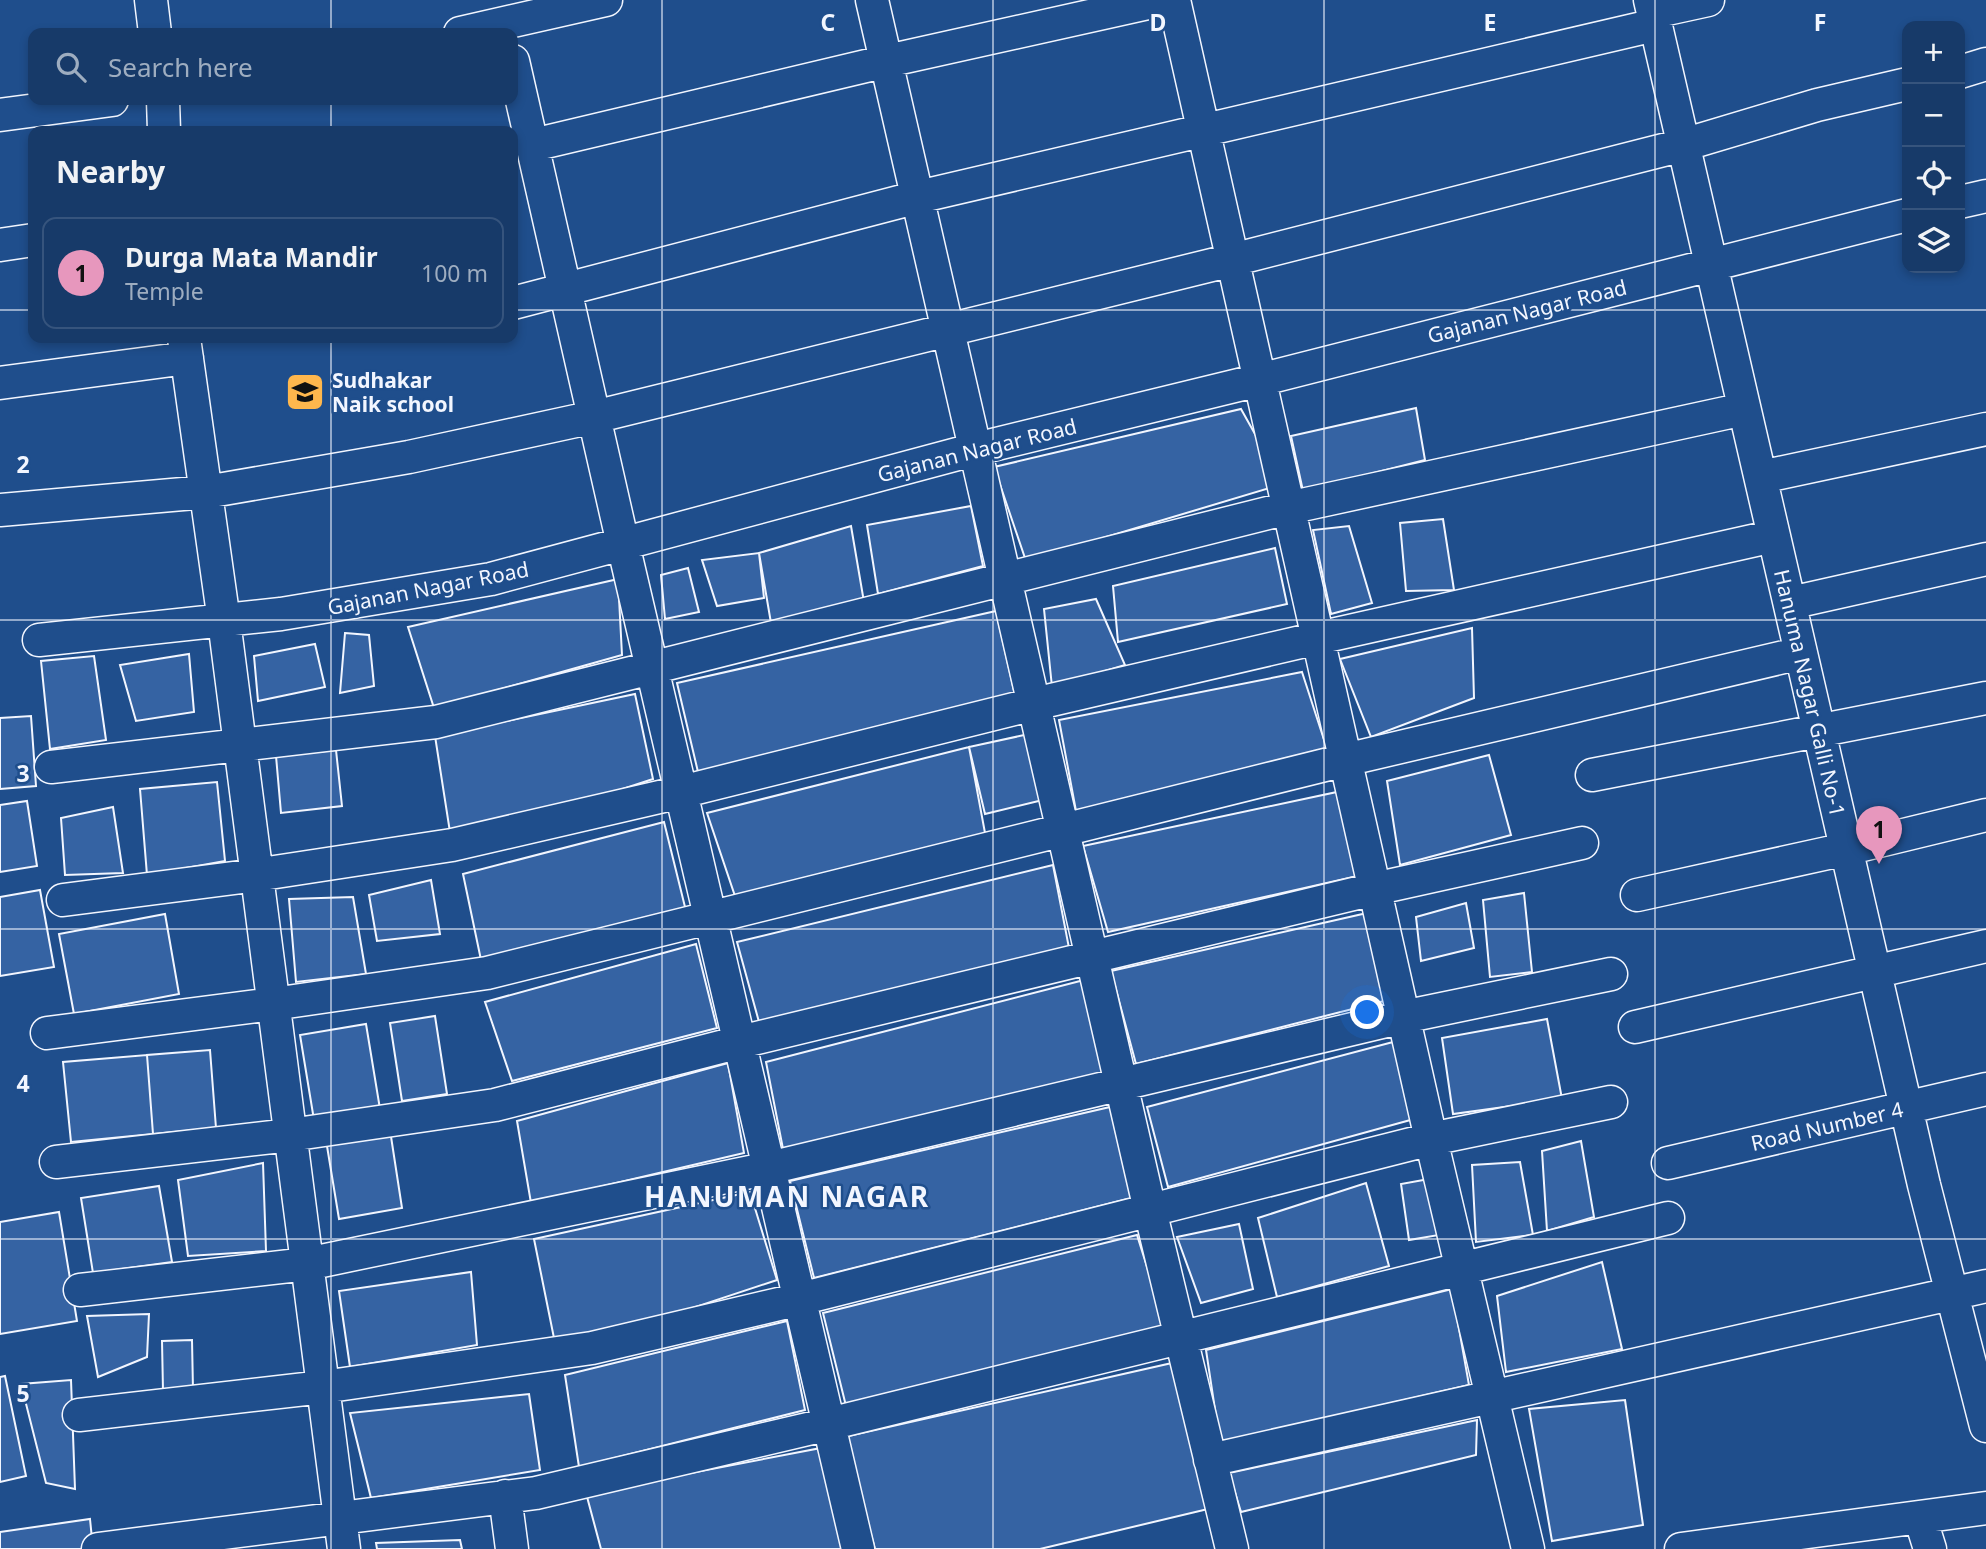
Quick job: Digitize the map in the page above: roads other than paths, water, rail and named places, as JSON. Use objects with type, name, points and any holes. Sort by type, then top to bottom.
[{"type":"street","points":[[151,0],[154,28]]},
{"type":"street","points":[[475,28],[503,19],[606,0]]},
{"type":"street","points":[[872,0],[1150,1210],[1232,1549]]},
{"type":"street","points":[[527,157],[887,61],[1162,0]]},
{"type":"street","points":[[1174,0],[1431,1139],[1528,1549]]},
{"type":"street","points":[[518,302],[918,197],[1203,130],[1708,0]]},
{"type":"street","name":"Hanuma Nagar Galli No-1","points":[[1653,12],[1906,1108],[1986,1426]]},
{"type":"street","points":[[1965,70],[1986,64]]},
{"type":"street","points":[[0,510],[206,492],[409,457],[594,417],[1232,260],[1683,145],[1817,105],[1902,85]]},
{"type":"street","points":[[518,95],[527,157],[565,290],[858,1549]]},
{"type":"street","points":[[0,115],[75,105]]},
{"type":"street","points":[[163,105],[164,126]]},
{"type":"street","points":[[1965,201],[1986,196]]},
{"type":"street","name":"Gajanan Nagar Road","points":[[39,640],[281,614],[491,579],[976,449],[1902,216]]},
{"type":"street","points":[[0,245],[28,241]]},
{"type":"street","points":[[0,383],[186,348],[344,1549]]},
{"type":"street","points":[[51,767],[436,722],[1288,508],[1744,409]]},
{"type":"street","points":[[1761,477],[1986,429]]},
{"type":"street","points":[[63,900],[257,875],[452,845],[681,792],[1034,704],[1774,536]]},
{"type":"street","points":[[1790,603],[1986,559]]},
{"type":"street","points":[[47,1033],[487,974],[1345,760],[1801,653]]},
{"type":"street","points":[[1592,775],[1986,698]]},
{"type":"street","points":[[1637,895],[1986,816]]},
{"type":"street","points":[[56,1162],[290,1135],[495,1105],[740,1042],[1374,889],[1582,843]]},
{"type":"street","points":[[1635,1027],[1986,946]]},
{"type":"street","points":[[80,1290],[307,1264],[769,1168],[1404,1017],[1611,974]]},
{"type":"street","name":"Road Number 4","points":[[1668,1163],[1986,1088]]},
{"type":"street","points":[[79,1415],[323,1387],[592,1348],[800,1299],[1431,1139],[1611,1102]]},
{"type":"street","points":[[98,1549],[536,1493],[829,1424],[1668,1218]]},
{"type":"street","points":[[1210,1460],[1986,1286]]},
{"type":"street","points":[[505,1496],[512,1549]]},
{"type":"street","points":[[1681,1549],[1986,1508]]},
{"type":"street","points":[[1920,1517],[1930,1549]]},
{"type":"place","name":"Sudhakar Naik school","points":[[305,392]]},
{"type":"place","name":"Durga Mata Mandir","points":[[1879,864]]},
{"type":"district","name":"HANUMAN NAGAR","points":[[787,1196]]}]
